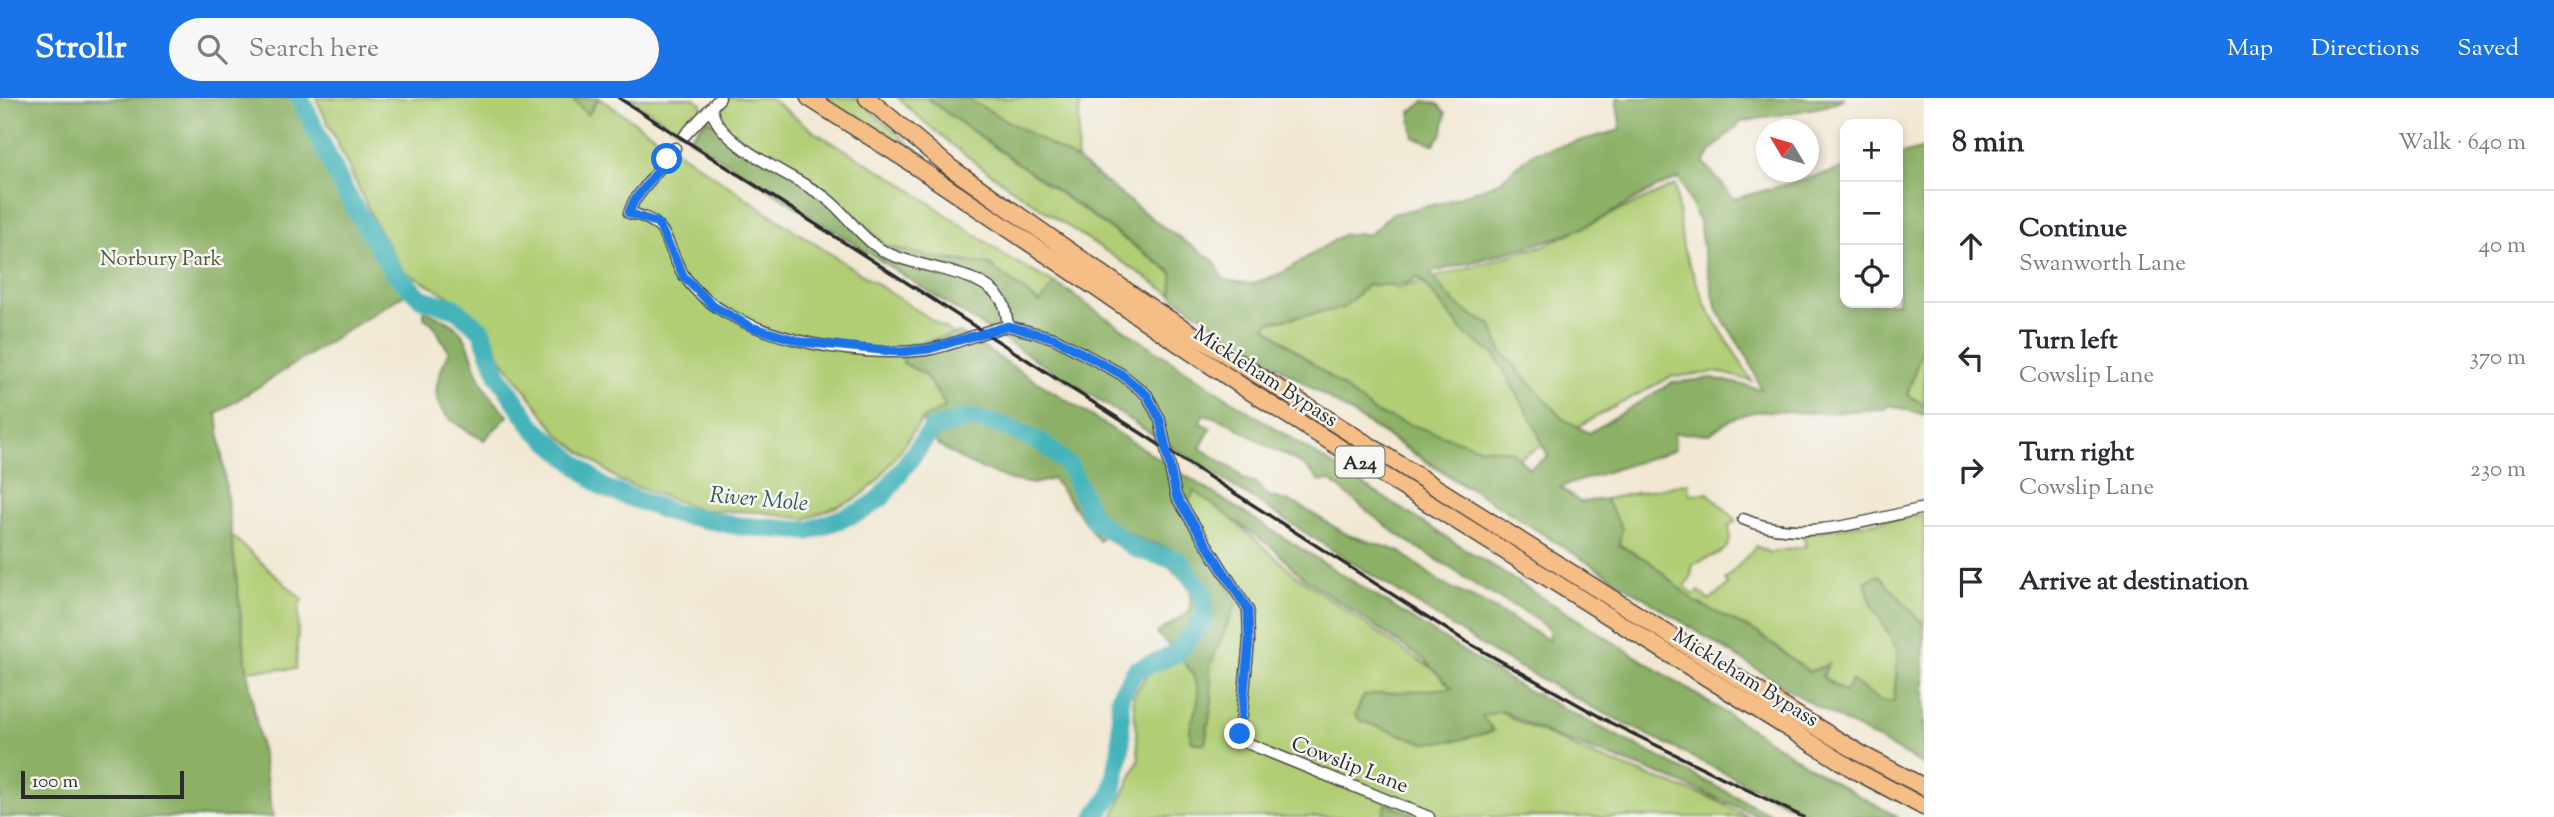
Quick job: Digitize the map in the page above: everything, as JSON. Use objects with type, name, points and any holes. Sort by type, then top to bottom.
[{"type":"highway","name":"Mickleham Bypass","points":[[809,98],[1279,410],[1836,758],[1924,807]]},
{"type":"highway","name":"Mickleham Bypass","points":[[867,98],[912,138],[983,192],[1160,314],[1800,717],[1863,755],[1924,787]]},
{"type":"street","points":[[685,135],[720,98]]},
{"type":"street","points":[[675,148],[634,201],[629,213],[658,223],[684,277],[713,306],[751,327],[802,342],[901,352],[929,349],[1008,326],[1004,304],[989,287],[971,278],[912,263],[881,250],[829,201],[732,139],[713,118],[712,109]]},
{"type":"street","name":"Cowslip Lane","points":[[1008,326],[1054,338],[1121,374],[1147,395],[1160,420],[1176,496],[1248,610],[1249,641],[1240,734],[1242,741],[1429,817]]},
{"type":"street","points":[[1743,519],[1766,529],[1816,530],[1924,508]]},
{"type":"green space","name":"Norbury Park","points":[[0,98],[292,98],[358,223],[406,293],[217,413],[247,669],[273,817],[0,817]]},
{"type":"green space","points":[[316,98],[572,98],[588,115],[599,98],[783,223],[969,344],[924,374],[946,406],[922,420],[876,483],[856,499],[805,519],[761,512],[702,510],[620,481],[559,435],[502,359],[489,329],[464,305],[403,270],[374,221]]},
{"type":"green space","points":[[572,98],[598,98],[588,115]]},
{"type":"green space","points":[[630,98],[694,98],[702,104],[701,110],[678,130]]},
{"type":"green space","points":[[726,98],[770,98],[816,133],[897,180],[1007,257],[1073,294],[1084,345],[958,311],[847,236],[689,138]]},
{"type":"green space","points":[[820,98],[856,98],[931,162],[1072,263]]},
{"type":"green space","points":[[898,98],[926,98],[1205,297],[1187,305],[1038,207],[966,155]]},
{"type":"green space","points":[[926,98],[966,98],[1077,160],[1159,224],[1214,261],[1224,280],[1252,284],[1282,273],[1344,234],[1370,234],[1392,214],[1445,202],[1499,182],[1533,153],[1621,130],[1616,98],[1845,98],[1826,106],[1741,122],[1711,151],[1704,163],[1734,199],[1795,182],[1819,182],[1819,175],[1840,169],[1840,308],[1903,308],[1903,154],[1924,148],[1924,343],[1907,395],[1924,404],[1924,415],[1890,405],[1884,409],[1826,413],[1749,413],[1723,424],[1710,434],[1674,433],[1675,450],[1560,487],[1580,502],[1605,499],[1622,528],[1619,545],[1649,561],[1695,602],[1758,633],[1809,672],[1829,664],[1822,676],[1844,692],[1852,681],[1881,701],[1894,701],[1898,651],[1871,602],[1865,581],[1879,575],[1924,625],[1924,765],[1807,701],[1233,338],[1172,295],[1172,272]],"holes":[[[1679,178],[1699,221],[1717,310],[1749,360],[1761,389],[1712,378],[1671,383],[1589,433],[1562,418],[1501,351],[1492,325],[1457,304],[1431,273],[1572,232]],[[1419,278],[1466,335],[1495,355],[1534,424],[1548,457],[1529,468],[1511,451],[1477,447],[1376,413],[1266,327],[1270,322],[1343,308],[1368,285],[1401,285]]]},
{"type":"green space","points":[[966,98],[1080,98],[1077,160],[975,104]]},
{"type":"green space","points":[[1425,101],[1438,104],[1446,113],[1443,132],[1434,144],[1414,137],[1410,112]]},
{"type":"green space","points":[[707,120],[730,130],[835,198],[886,246],[937,258],[988,264],[1040,303],[1055,283],[1344,473],[1832,781],[1898,817],[1813,817],[1588,705],[1492,652],[689,138]],"holes":[[[1203,414],[1212,416],[1295,460],[1320,482],[1330,480],[1406,540],[1481,589],[1539,622],[1549,630],[1549,640],[1480,601],[1444,585],[1399,551],[1348,535],[1298,505],[1264,494],[1257,483],[1242,479],[1239,473],[1200,448],[1211,428],[1200,423]]]},
{"type":"green space","points":[[1675,185],[1683,248],[1706,306],[1752,381],[1719,372],[1670,377],[1465,487],[1213,323],[1355,252],[1397,289],[1545,245]]},
{"type":"green space","points":[[424,311],[453,325],[461,333],[486,390],[508,416],[484,440],[455,423],[440,406],[437,384],[449,352],[433,324],[424,318]]},
{"type":"green space","points":[[960,333],[1515,684],[1776,817],[1761,817],[1662,775],[1552,736],[1502,711],[1482,716],[1494,731],[1459,740],[1425,743],[1361,721],[1355,715],[1364,695],[1452,688],[1424,660],[1303,577],[1273,548],[1194,491],[1183,516],[1223,574],[1236,603],[1210,666],[1212,702],[1205,744],[1192,742],[1190,726],[1198,701],[1196,681],[1185,664],[1157,633],[1190,611],[1191,588],[1168,566],[1171,549],[1142,540],[1114,525],[1099,541],[1053,479],[1033,484],[1011,480],[968,463],[938,445],[922,420],[946,406],[924,374],[903,363],[904,346]]},
{"type":"green space","points":[[1924,343],[1924,404],[1907,396]]},
{"type":"green space","points":[[1165,472],[1203,494],[1298,577],[1412,656],[1515,720],[1594,756],[1713,799],[1749,817],[1113,817],[1139,759],[1133,696],[1146,676],[1188,651],[1213,612],[1180,554],[1145,537]]},
{"type":"green space","points":[[1688,483],[1690,494],[1708,493],[1736,520],[1729,526],[1730,536],[1726,548],[1693,565],[1690,580],[1684,585],[1694,595],[1699,591],[1709,601],[1728,585],[1725,580],[1756,546],[1770,553],[1806,546],[1803,534],[1924,514],[1924,625],[1879,575],[1898,651],[1895,701],[1881,701],[1852,681],[1845,692],[1822,676],[1828,666],[1809,672],[1758,633],[1695,602],[1649,561],[1619,545],[1605,499]]},
{"type":"green space","points":[[231,535],[303,600],[299,605],[296,669],[247,670]]},
{"type":"green space","points":[[1386,803],[1418,817],[1383,817]]},
{"type":"waterway","name":"River Mole","points":[[300,98],[344,190],[393,271],[422,299],[454,308],[481,330],[499,377],[534,428],[604,488],[673,513],[739,526],[808,531],[862,511],[881,498],[932,429],[970,418],[1001,425],[1044,444],[1070,467],[1094,520],[1137,549],[1179,561],[1204,594],[1204,619],[1176,654],[1136,670],[1120,696],[1121,745],[1112,794],[1095,817]]},
{"type":"railway","points":[[619,98],[1465,641],[1611,723],[1803,817]]},
{"type":"route","points":[[667,159],[634,201],[629,213],[645,216],[658,223],[684,277],[713,306],[751,327],[802,342],[901,352],[929,349],[986,330],[1008,326],[1054,338],[1121,374],[1147,395],[1160,420],[1176,496],[1248,610],[1249,641],[1240,734]]}]
